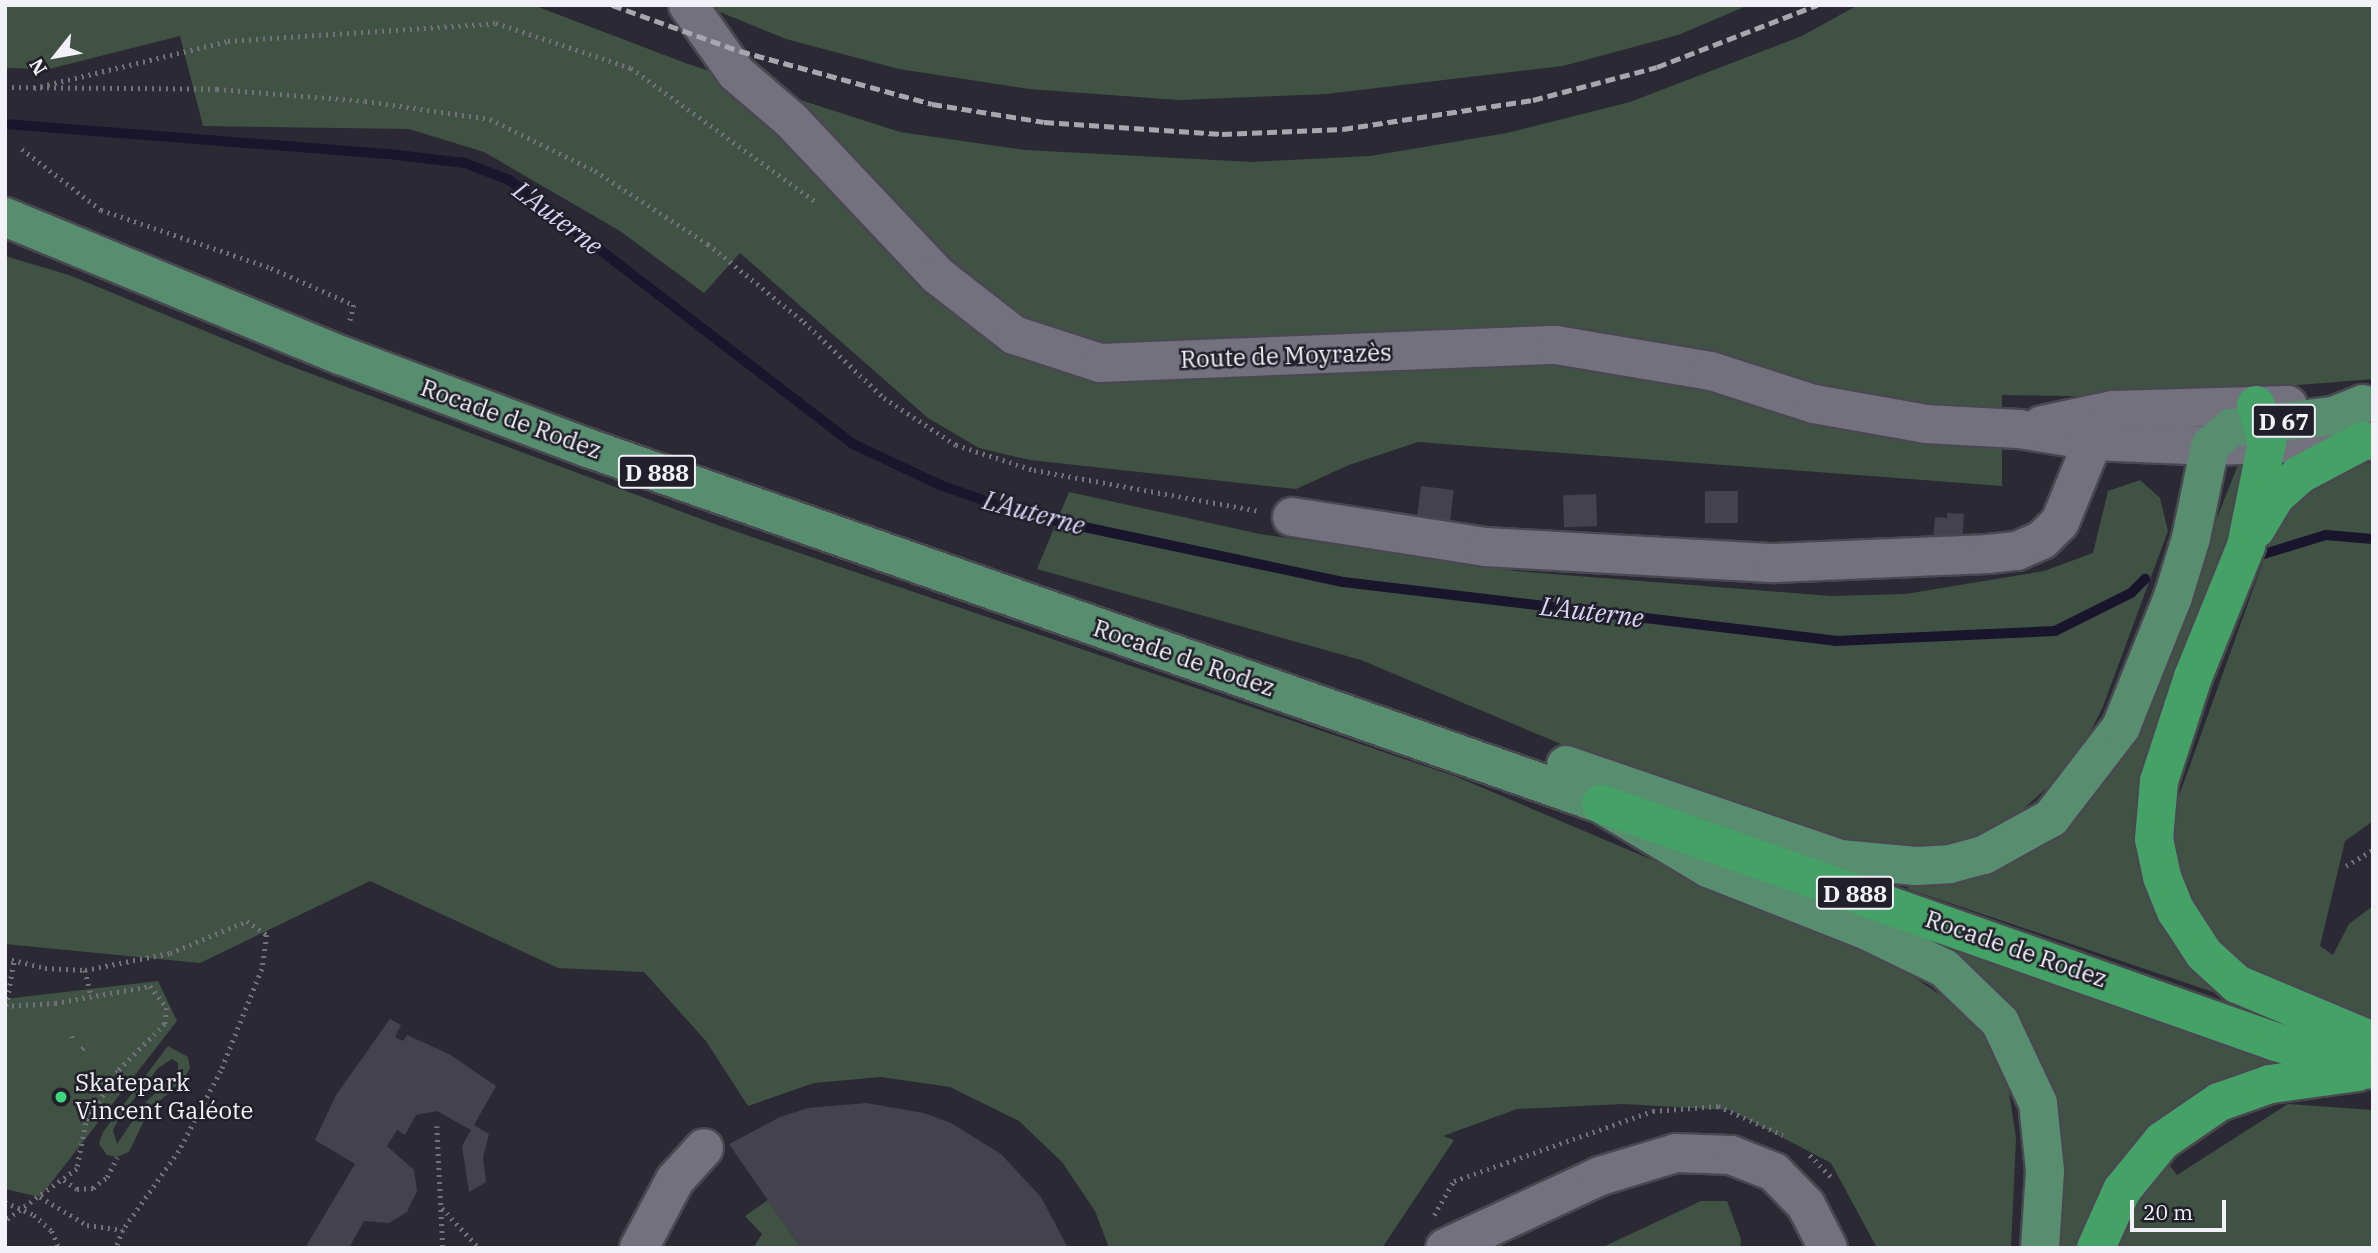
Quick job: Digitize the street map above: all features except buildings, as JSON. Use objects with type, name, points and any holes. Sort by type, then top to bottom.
[{"type":"highway","points":[[2246,546],[2262,424]]},
{"type":"highway","points":[[2368,441],[2299,475],[2276,496],[2246,546],[2193,677],[2159,781],[2154,839],[2162,877],[2176,911],[2204,954],[2237,984],[2372,1060]]},
{"type":"highway","name":"Rocade de Rodez","points":[[1601,804],[2276,1042],[2372,1060]]},
{"type":"highway","points":[[2096,1248],[2122,1190],[2162,1141],[2219,1102],[2270,1084],[2372,1060]]},
{"type":"main road","name":"Rocade de Rodez","points":[[5,217],[343,356],[1601,804]]},
{"type":"main road","name":"D 67","points":[[2262,424],[2333,416],[2368,403]]},
{"type":"main road","points":[[1317,705],[1358,691],[1840,859],[1916,866],[1950,864],[1984,855],[2051,818],[2121,727],[2173,597],[2191,538],[2210,446]]},
{"type":"main road","points":[[1601,804],[1708,868],[1863,929],[1944,968],[1974,993],[2000,1022],[2038,1103],[2045,1171],[2039,1248]]},
{"type":"street","name":"Route de Moyrazès","points":[[688,5],[736,73],[792,121],[937,275],[1014,335],[1100,363],[1556,345],[1711,371],[1827,406],[1926,424],[2019,429],[2093,441],[2210,446],[2262,424]]},
{"type":"street","name":"Route de Moyrazès","points":[[2019,429],[2113,410],[2262,424],[2368,441]]},
{"type":"street","points":[[1292,517],[1485,547],[1761,562],[1988,554],[2017,551],[2042,540],[2060,522],[2093,441]]},
{"type":"street","points":[[639,1248],[675,1180],[704,1148]]},
{"type":"street","points":[[1445,1248],[1600,1176],[1676,1153],[1731,1155],[1774,1172],[1806,1205],[1828,1248]]},
{"type":"path","points":[[25,90],[228,41],[496,23],[631,68],[823,206]]},
{"type":"path","points":[[5,87],[25,90],[217,89],[365,101],[490,119],[595,171],[708,244],[804,322],[884,398],[956,445],[1034,470],[1292,517]]},
{"type":"path","points":[[22,149],[101,210],[271,268],[354,305],[343,356]]},
{"type":"path","points":[[2346,866],[2373,850]]},
{"type":"path","points":[[5,958],[45,968],[85,970],[170,953],[247,921],[267,935],[262,969],[221,1071],[179,1151],[123,1230],[117,1248]]},
{"type":"path","points":[[5,1221],[64,1180],[82,1158],[86,1123],[118,1071],[165,1024],[167,1008],[150,986],[92,997],[5,1006],[14,960]]},
{"type":"path","points":[[85,970],[92,997]]},
{"type":"path","points":[[72,1036],[73,1043]]},
{"type":"path","points":[[82,1049],[87,1044]]},
{"type":"path","points":[[437,1126],[443,1248]]},
{"type":"path","points":[[64,1180],[77,1189],[93,1188],[107,1177],[117,1157]]},
{"type":"path","points":[[40,1197],[87,1225],[123,1230]]},
{"type":"path","points":[[5,1202],[24,1210],[52,1231],[59,1248]]},
{"type":"path","points":[[441,1208],[479,1248]]},
{"type":"green space","points":[[5,5],[533,5],[688,64],[900,132],[1025,150],[1252,162],[1370,156],[1507,133],[1630,102],[1802,36],[1858,5],[2373,5],[2373,379],[2146,397],[2002,395],[2002,486],[1418,442],[1349,465],[1296,489],[1030,460],[979,448],[928,418],[740,253],[704,293],[620,231],[484,152],[409,129],[203,126],[180,36],[49,69],[5,68]]},
{"type":"green space","points":[[703,5],[1749,5],[1678,35],[1563,66],[1326,94],[1178,100],[1029,89],[899,69],[786,39]]},
{"type":"green space","points":[[5,256],[69,275],[285,364],[720,526],[1457,777],[1892,962],[1968,1014],[1994,1052],[2009,1092],[2016,1138],[2011,1248],[1877,1248],[1831,1163],[1730,1110],[1623,1104],[1517,1109],[1443,1136],[1454,1140],[1382,1248],[1109,1248],[1095,1211],[1062,1162],[1019,1121],[950,1087],[881,1077],[814,1083],[748,1106],[706,1041],[644,972],[558,968],[370,881],[200,963],[5,944]]},
{"type":"green space","points":[[2247,457],[2250,483],[2143,780],[2168,924],[2190,968],[2219,994],[1908,889],[1908,885],[1974,873],[2058,829],[2209,538],[2240,460]]},
{"type":"green space","points":[[2373,462],[2373,821],[2345,841],[2320,946],[2333,955],[2349,924],[2373,906],[2373,1029],[2244,969],[2219,949],[2193,909],[2166,832],[2274,531],[2303,480]]},
{"type":"green space","points":[[2140,480],[2160,498],[2168,531],[2102,709],[2081,749],[2060,776],[2011,820],[1976,839],[1935,849],[1859,844],[1799,829],[1616,767],[1361,660],[1037,569],[1069,492],[1260,534],[1515,571],[1831,596],[1906,594],[2044,571],[2093,553],[2108,491]]},
{"type":"green space","points":[[1952,949],[2280,1066],[2209,1092],[2083,1248],[2053,1248],[2058,1179],[1948,957]]},
{"type":"green space","name":"Skatepark Vincent Galéote","points":[[158,981],[177,1021],[40,1197],[5,1189],[5,999]]},
{"type":"green space","points":[[168,1046],[188,1057],[190,1068],[183,1081],[149,1110],[129,1152],[117,1157],[107,1155],[99,1144],[103,1132]],"holes":[[[172,1059],[178,1063],[178,1071],[144,1104],[117,1144],[113,1130],[120,1117],[158,1068]]]},
{"type":"green space","points":[[2288,1104],[2373,1110],[2373,1248],[2116,1248],[2135,1203],[2165,1159],[2177,1175]]},
{"type":"green space","points":[[768,1200],[801,1248],[753,1248],[762,1234],[745,1216]]},
{"type":"green space","points":[[1701,1201],[1727,1201],[1741,1239],[1740,1248],[1601,1248]]},
{"type":"waterway","name":"L'Auterne","points":[[5,124],[397,155],[465,163],[509,180],[853,444],[940,485],[1023,514],[1343,582],[1835,641],[2055,631],[2131,593],[2145,579]]},
{"type":"waterway","name":"L'Auterne","points":[[2254,557],[2326,535],[2373,539]]},
{"type":"railway","points":[[612,5],[740,51],[932,104],[1044,122],[1222,134],[1343,129],[1533,100],[1657,67],[1817,5]]},
{"type":"place","name":"Skatepark Vincent Galéote","points":[[61,1097]]}]
